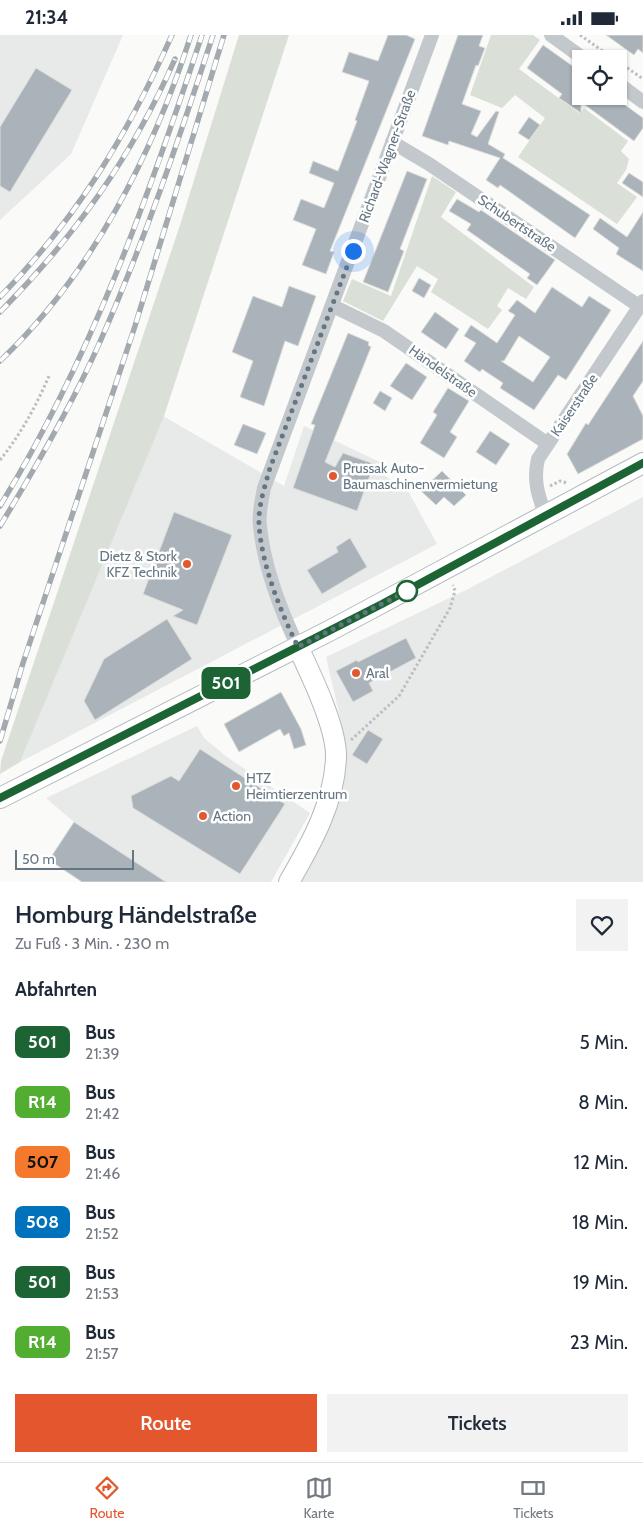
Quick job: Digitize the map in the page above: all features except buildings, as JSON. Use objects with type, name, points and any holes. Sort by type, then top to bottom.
[{"type":"main road","points":[[0,797],[298,647],[450,568],[643,463]]},
{"type":"main road","points":[[288,882],[324,813],[329,798],[336,755],[332,734],[324,710],[298,647]]},
{"type":"street","name":"Richard-Wagner-Straße","points":[[298,647],[284,614],[267,563],[259,525],[260,508],[270,468],[333,306],[432,35]]},
{"type":"street","points":[[551,35],[572,50]]},
{"type":"street","points":[[627,90],[643,102]]},
{"type":"street","name":"Schubertstraße","points":[[392,142],[429,164],[641,304]]},
{"type":"street","name":"Kaiserstraße","points":[[546,516],[536,493],[535,471],[538,459],[641,304]]},
{"type":"street","name":"Händelstraße","points":[[333,306],[384,331],[548,444]]},
{"type":"path","points":[[580,35],[601,50]]},
{"type":"path","points":[[627,68],[643,79]]},
{"type":"path","points":[[0,460],[15,441],[37,404],[49,376]]},
{"type":"path","points":[[336,755],[399,696],[450,608],[455,591],[450,568]]},
{"type":"shaded area","points":[[0,35],[123,35],[71,154],[0,220]]},
{"type":"shaded area","points":[[239,35],[289,35],[164,416],[20,762],[0,774],[1,761],[181,222]]},
{"type":"shaded area","points":[[491,35],[533,35],[540,40],[519,69],[579,113],[584,108],[628,141],[621,151],[629,159],[626,170],[617,183],[637,197],[617,224],[518,157],[545,118],[515,95],[502,108],[470,95]]},
{"type":"shaded area","points":[[432,176],[456,192],[441,217],[534,287],[526,299],[508,288],[497,306],[502,310],[488,329],[431,292],[438,279],[417,266],[383,321],[343,301],[352,279],[391,296]]},
{"type":"shaded area","points":[[163,416],[284,486],[304,426],[384,464],[382,474],[408,491],[437,544],[20,762]]},
{"type":"shaded area","points":[[643,497],[643,882],[294,882],[345,758],[341,722],[326,657],[466,590]]},
{"type":"shaded area","points":[[197,726],[204,738],[227,757],[310,813],[271,882],[166,882],[74,822],[46,798]]},
{"type":"railway","points":[[0,297],[53,237],[98,174],[137,107],[172,35]]},
{"type":"railway","points":[[0,361],[33,327],[63,290],[91,251],[116,210],[158,124],[176,80],[191,35]]},
{"type":"railway","points":[[0,506],[33,450],[63,392],[115,277],[160,158],[202,35]]},
{"type":"railway","points":[[0,526],[52,437],[77,391],[99,344],[146,229],[213,35]]},
{"type":"railway","points":[[0,741],[23,663],[135,326],[224,35]]},
{"type":"railway","points":[[0,312],[53,254],[100,194],[140,129],[175,59]]},
{"type":"bus line","name":"501","points":[[0,798],[382,604],[643,463]]},
{"type":"place","name":"Prussak Auto- Baumaschinenvermietung","points":[[333,476]]},
{"type":"place","name":"Dietz & Stork KFZ Technik","points":[[187,564]]},
{"type":"place","name":"Aral","points":[[356,673]]},
{"type":"place","name":"HTZ Heimtierzentrum","points":[[236,786]]},
{"type":"place","name":"Action","points":[[203,816]]},
{"type":"route","points":[[353,251],[270,468],[260,508],[259,525],[267,563],[276,592],[298,647],[407,591]]}]
